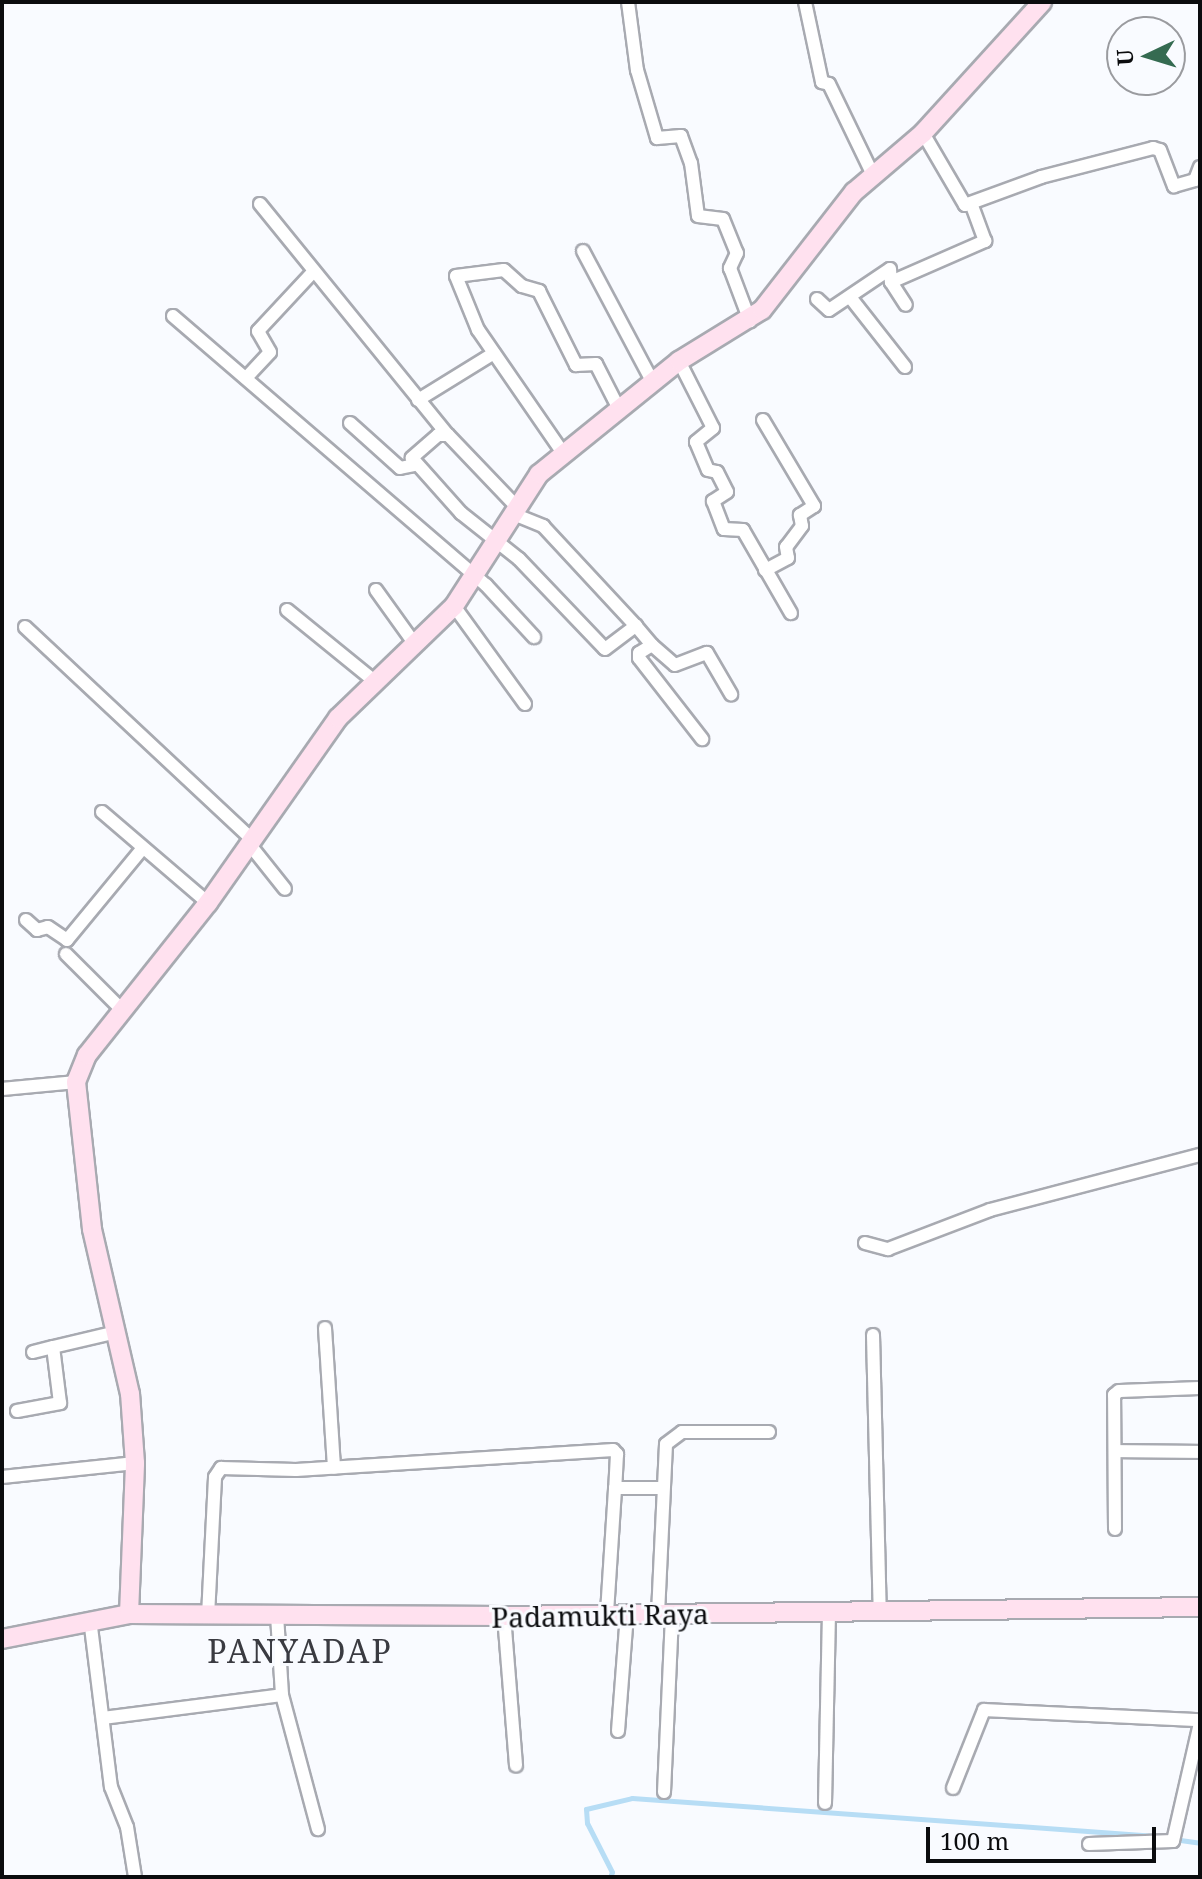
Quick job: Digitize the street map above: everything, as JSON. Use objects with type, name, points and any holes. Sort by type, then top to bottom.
[{"type":"street","points":[[628,2],[637,70],[657,138],[683,139],[698,216],[723,219],[737,253],[730,268],[750,321]]},
{"type":"street","points":[[805,2],[822,82],[829,84],[873,175]]},
{"type":"street","points":[[129,1614],[135,1463],[130,1394],[94,1245],[76,1082],[87,1055],[252,845],[338,718],[373,680],[456,609],[479,579],[518,514],[563,453],[620,411],[652,381],[683,367],[750,321],[873,175],[925,135],[1033,6]]},
{"type":"street","points":[[925,135],[938,151],[964,204],[1041,177],[1153,148],[1160,150],[1175,186],[1195,180],[1200,167]]},
{"type":"street","points":[[891,282],[985,241],[971,203]]},
{"type":"street","points":[[260,204],[418,400],[518,514],[543,526],[652,645],[675,665],[707,653],[731,694]]},
{"type":"street","points":[[583,251],[652,381]]},
{"type":"street","points":[[817,299],[827,311],[890,269],[891,282],[906,305]]},
{"type":"street","points":[[563,453],[494,353],[460,289],[460,274],[504,270],[522,286],[539,291],[576,365],[596,364],[620,411]]},
{"type":"street","points":[[246,378],[270,352],[258,331],[314,271]]},
{"type":"street","points":[[850,297],[905,367]]},
{"type":"street","points":[[173,316],[479,579],[534,637]]},
{"type":"street","points":[[418,400],[494,353]]},
{"type":"street","points":[[683,367],[713,428],[696,444],[708,470],[717,472],[727,492],[714,504],[725,531],[743,530],[791,613]]},
{"type":"street","points":[[763,420],[814,506],[800,515],[802,525],[786,547],[788,558],[765,570]]},
{"type":"street","points":[[350,423],[400,468],[414,465]]},
{"type":"street","points":[[448,435],[438,435],[412,458],[414,465],[519,559],[605,649],[636,626]]},
{"type":"street","points":[[376,590],[414,643]]},
{"type":"street","points":[[456,609],[525,704]]},
{"type":"street","points":[[287,610],[373,680]]},
{"type":"street","points":[[25,627],[252,845],[285,889]]},
{"type":"street","points":[[652,645],[639,653],[639,658],[702,739]]},
{"type":"street","points":[[102,812],[208,903]]},
{"type":"street","points":[[26,920],[37,930],[48,927],[67,940],[142,849]]},
{"type":"street","points":[[66,954],[122,1010]]},
{"type":"street","points":[[2,1089],[76,1082]]},
{"type":"street","points":[[865,1243],[888,1249],[990,1210],[1200,1155]]},
{"type":"street","points":[[325,1328],[334,1468]]},
{"type":"street","points":[[33,1352],[117,1332]]},
{"type":"street","points":[[873,1335],[880,1612]]},
{"type":"street","points":[[17,1411],[60,1403],[53,1347]]},
{"type":"street","points":[[1115,1529],[1118,1392],[1200,1388]]},
{"type":"street","points":[[664,1792],[665,1614],[660,1488],[666,1444],[682,1432],[769,1432]]},
{"type":"street","points":[[208,1616],[218,1470],[334,1468],[613,1450],[617,1454],[607,1613]]},
{"type":"street","points":[[1115,1451],[1200,1452]]},
{"type":"street","points":[[2,1477],[135,1463]]},
{"type":"street","points":[[615,1488],[660,1488]]},
{"type":"street","name":"Padamukti Raya","points":[[2,1639],[129,1614],[504,1616],[1200,1607]]},
{"type":"street","points":[[825,1803],[829,1613]]},
{"type":"street","points":[[618,1731],[627,1614]]},
{"type":"street","points":[[277,1615],[282,1695],[318,1829]]},
{"type":"street","points":[[504,1616],[516,1766]]},
{"type":"street","points":[[91,1623],[111,1787],[127,1827],[135,1877]]},
{"type":"street","points":[[103,1718],[282,1695]]},
{"type":"street","points":[[953,1788],[984,1710],[1200,1721],[1178,1835],[1164,1843],[1089,1844]]},
{"type":"waterway","points":[[610,1877],[612,1872],[587,1823],[586,1809],[632,1798],[1156,1836]]},
{"type":"waterway","points":[[1173,1839],[1200,1843]]},
{"type":"district","name":"PANYADAP","points":[[300,1651]]}]
